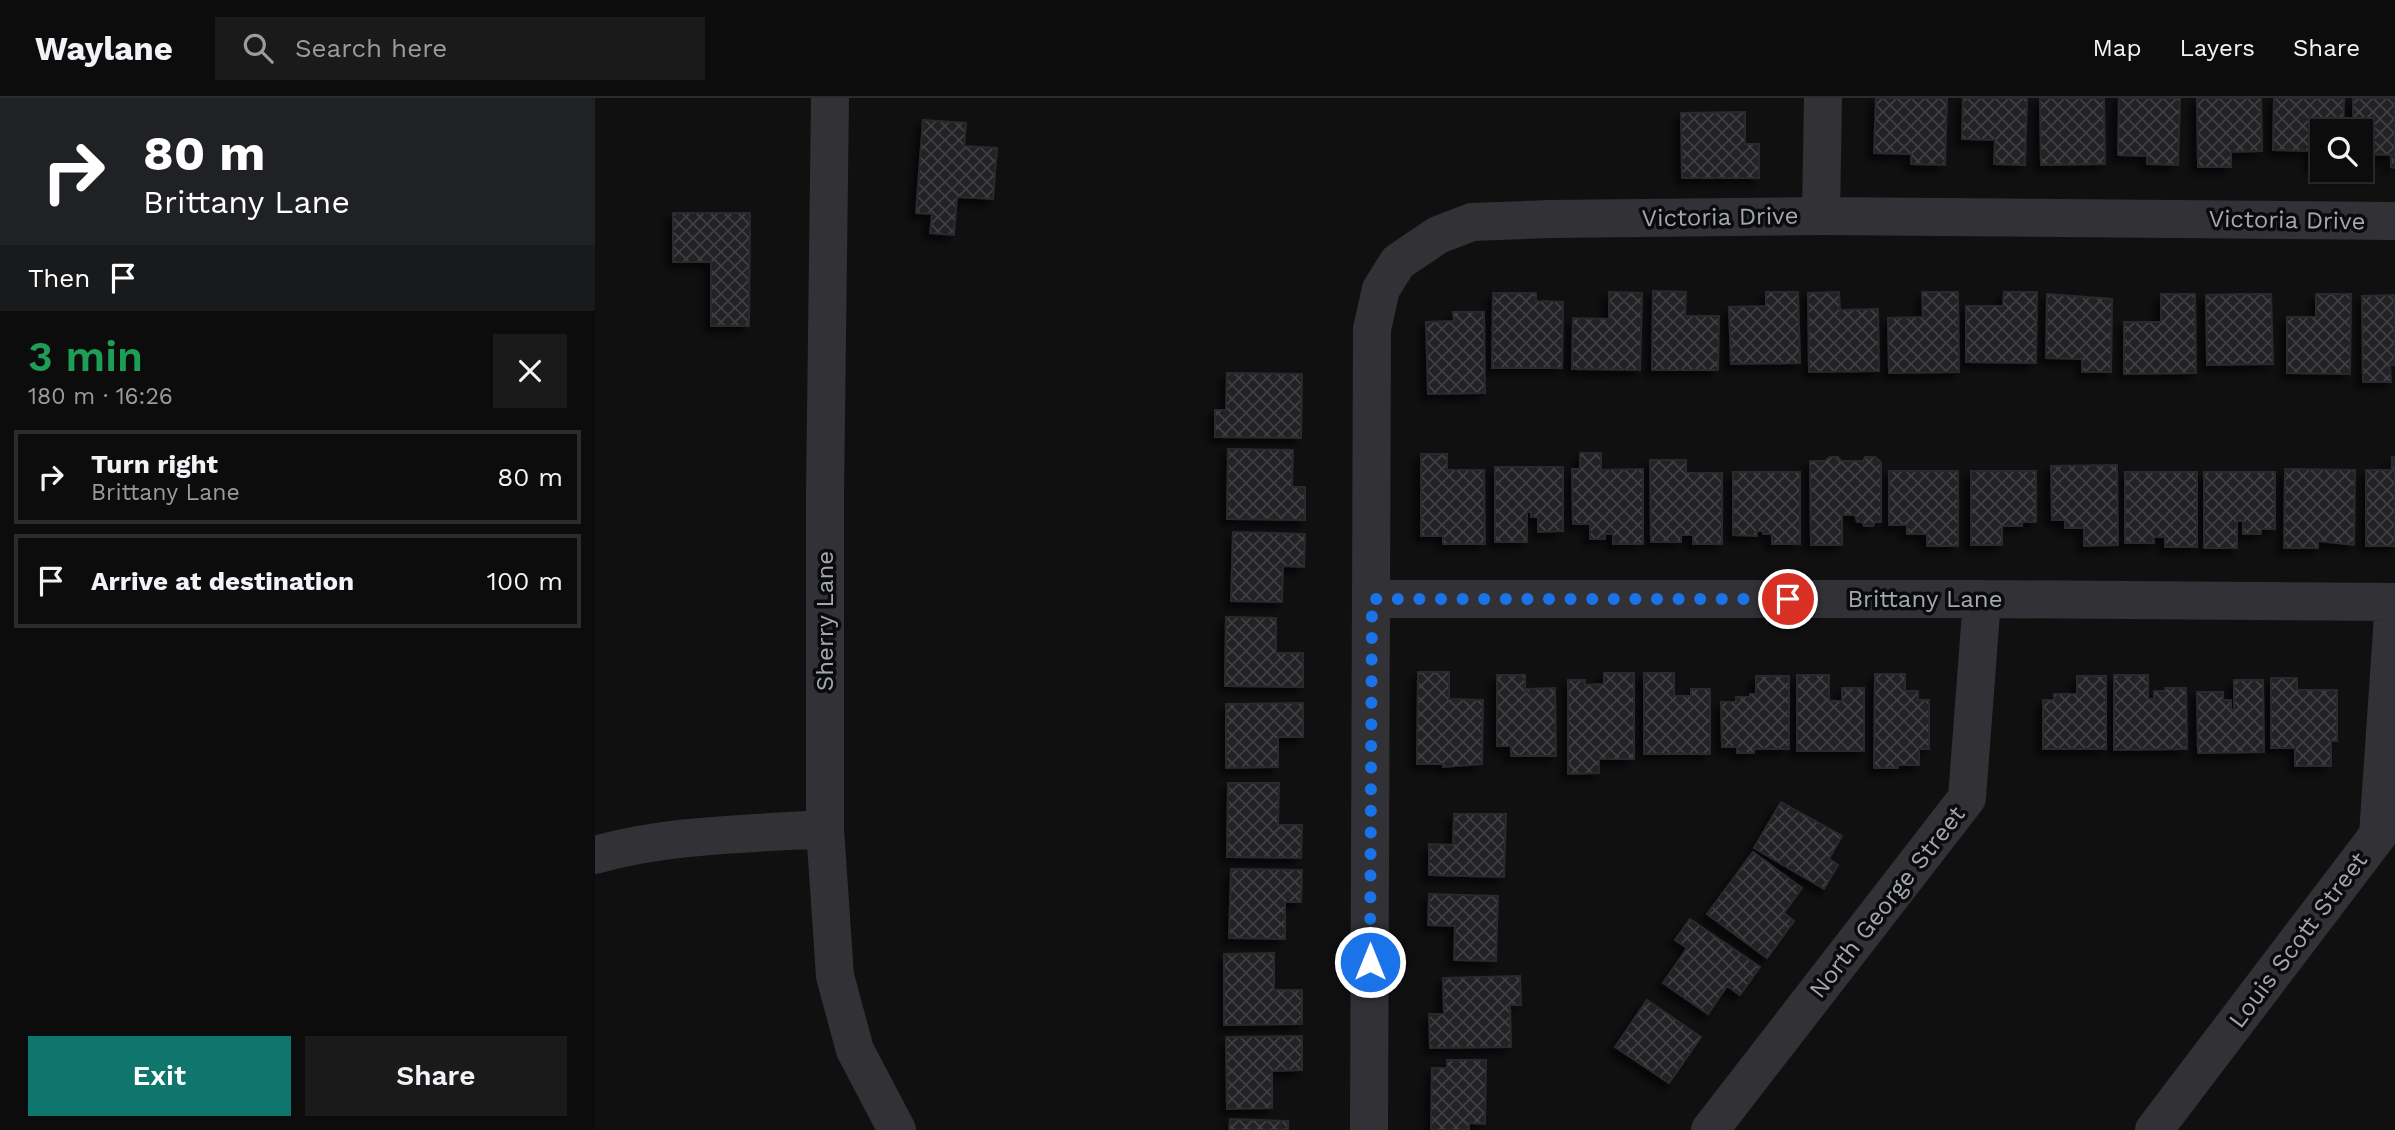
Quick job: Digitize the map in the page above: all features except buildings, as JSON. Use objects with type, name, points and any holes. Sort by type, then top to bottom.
[{"type":"street","name":"Sherry Lane","points":[[829,98],[825,829],[835,976],[855,1050],[897,1130]]},
{"type":"street","points":[[1821,216],[1823,98]]},
{"type":"street","name":"Victoria Drive","points":[[1369,1130],[1372,329],[1381,289],[1398,262],[1439,235],[1472,222],[1821,216],[2395,221]]},
{"type":"street","name":"Brittany Lane","points":[[1372,599],[1982,599],[2395,603]]},
{"type":"street","name":"North George Street","points":[[1710,1130],[1967,798],[1982,599]]},
{"type":"street","name":"Louis Scott Street","points":[[2154,1130],[2378,835],[2395,603]]},
{"type":"street","points":[[595,855],[627,846],[702,837],[825,829]]},
{"type":"route","points":[[1370,962],[1372,599],[1788,599]]}]
